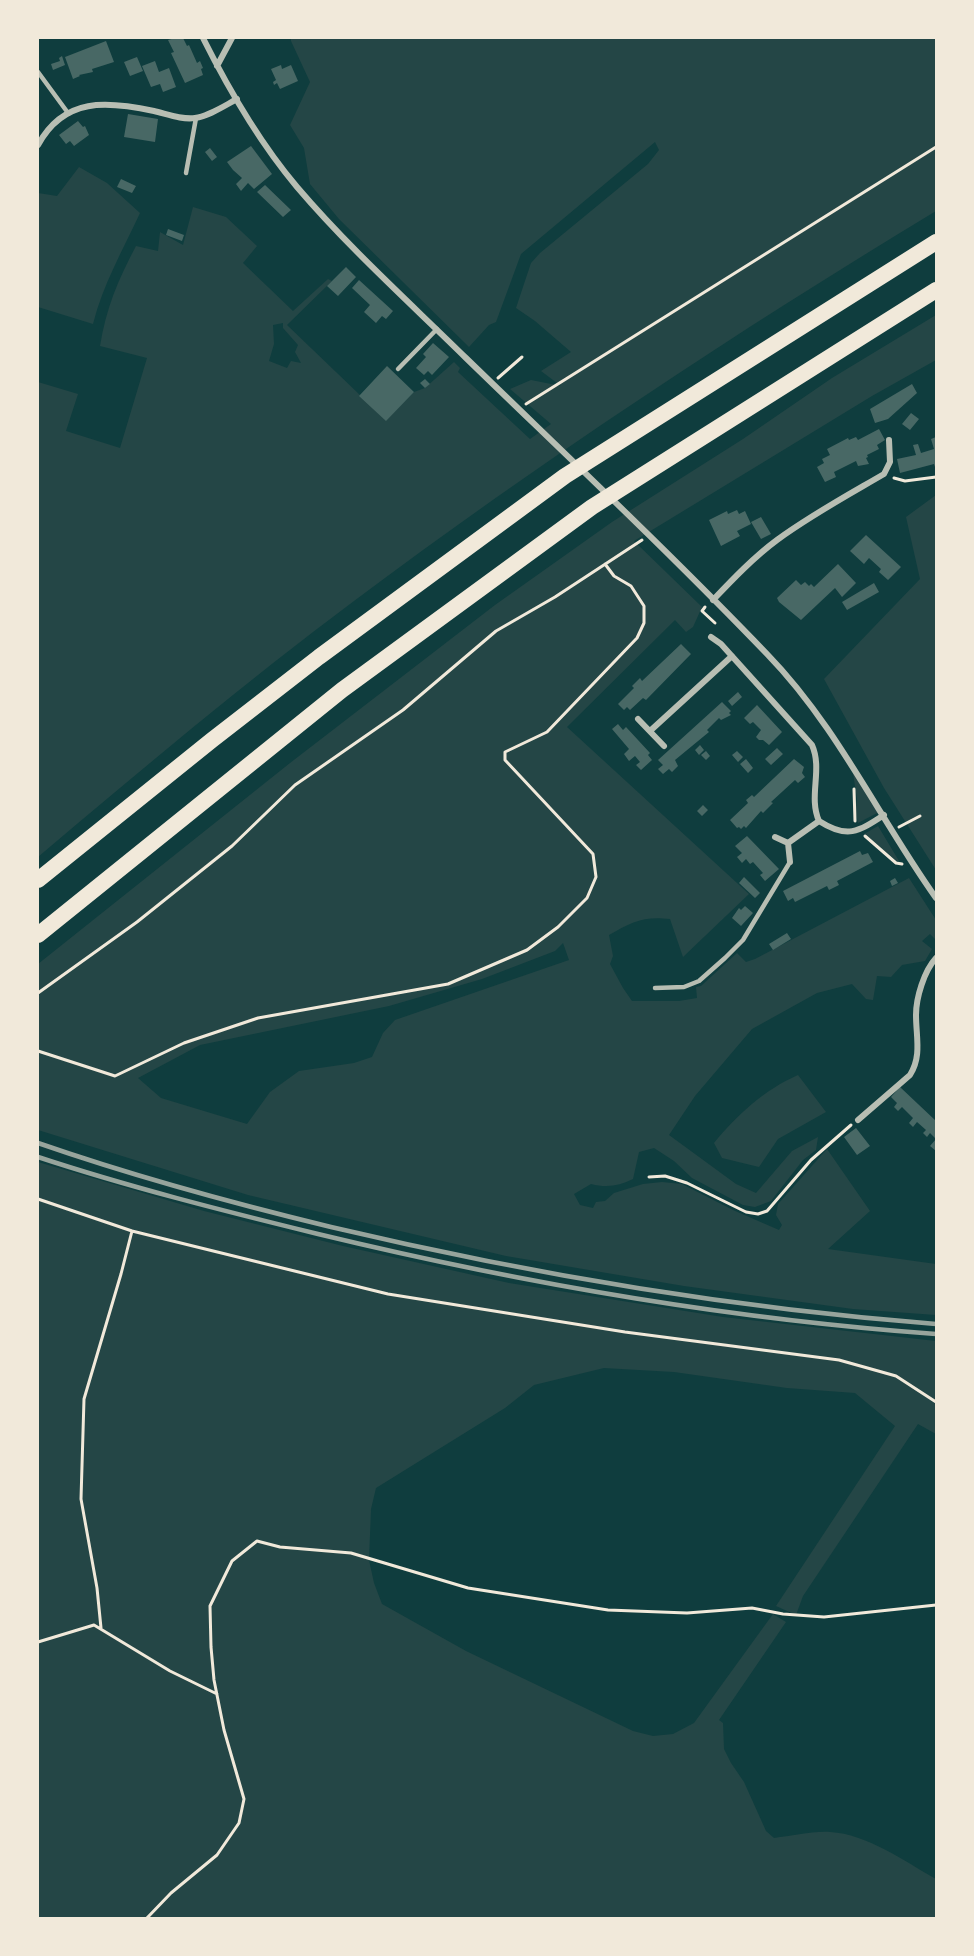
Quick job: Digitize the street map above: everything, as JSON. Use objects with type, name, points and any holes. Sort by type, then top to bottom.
[{"type":"highway","points":[[38,880],[319,657],[565,476],[936,242]]},
{"type":"highway","points":[[38,935],[342,690],[592,507],[620,487],[936,290]]},
{"type":"street","points":[[203,38],[237,99],[273,156],[296,186],[437,330],[769,656],[818,715],[936,898]]},
{"type":"street","points":[[217,66],[232,38]]},
{"type":"street","points":[[38,146],[54,123],[82,106],[108,103],[196,118],[237,99]]},
{"type":"street","points":[[712,600],[776,540],[809,517],[884,474],[890,462],[889,440]]},
{"type":"street","points":[[711,637],[732,656],[812,745],[818,763],[814,805],[819,821],[834,831],[844,834],[857,830],[884,815]]},
{"type":"street","points":[[650,731],[732,656]]},
{"type":"street","points":[[638,719],[664,746]]},
{"type":"street","points":[[788,843],[819,821]]},
{"type":"street","points":[[775,837],[788,843]]},
{"type":"street","points":[[788,843],[790,862]]},
{"type":"street","points":[[858,1120],[910,1075],[916,1067],[918,1001],[926,975],[936,958]]},
{"type":"lane","points":[[38,72],[68,114]]},
{"type":"lane","points":[[186,173],[196,118]]},
{"type":"lane","points":[[398,369],[437,330]]},
{"type":"lane","points":[[656,988],[684,987],[692,984],[699,981],[726,958],[743,940],[790,862]]},
{"type":"path","points":[[519,409],[936,147]]},
{"type":"path","points":[[492,383],[522,357]]},
{"type":"path","points":[[884,474],[905,481],[936,477]]},
{"type":"path","points":[[38,993],[137,922],[232,846],[296,785],[403,710],[496,631],[555,597],[648,535]]},
{"type":"path","points":[[38,1051],[115,1076],[184,1043],[258,1018],[448,984],[527,950],[558,927],[587,898],[596,877],[593,854],[506,760],[506,752],[547,732],[637,639],[644,622],[644,606],[631,586],[614,576],[605,564]]},
{"type":"path","points":[[712,600],[702,611],[715,623]]},
{"type":"path","points":[[893,831],[920,816]]},
{"type":"path","points":[[649,1177],[665,1176],[687,1183],[746,1212],[758,1214],[767,1211],[811,1160],[858,1120]]},
{"type":"path","points":[[38,1199],[132,1232],[388,1294],[625,1332],[838,1360],[896,1376],[936,1402]]},
{"type":"path","points":[[101,1628],[97,1588],[81,1499],[84,1400],[132,1232]]},
{"type":"path","points":[[147,1918],[171,1893],[217,1855],[238,1823],[244,1799],[224,1730],[217,1694],[211,1647],[210,1606],[232,1561],[257,1541],[280,1547],[351,1553],[468,1588],[608,1610],[687,1613],[752,1608],[783,1614],[824,1617],[936,1605]]},
{"type":"path","points":[[38,1642],[94,1625],[170,1671],[217,1694]]},
{"type":"shaded area","points":[[291,38],[936,38],[936,211],[787,303],[640,399],[424,549],[233,695],[38,857],[38,382],[78,394],[66,431],[120,448],[147,358],[100,346],[114,294],[136,246],[158,251],[160,232],[183,245],[193,207],[226,217],[257,246],[243,263],[293,311],[328,279],[332,281],[287,325],[386,420],[414,392],[425,388],[454,362],[460,368],[458,372],[530,439],[551,424],[510,389],[531,380],[561,386],[541,371],[571,352],[516,308],[531,263],[540,253],[648,164],[659,150],[655,142],[521,254],[496,322],[489,325],[469,347],[339,219],[310,184],[304,148],[290,125],[310,82]],"holes":[[[283,323],[283,328],[298,345],[295,352],[301,363],[291,361],[287,368],[269,361],[274,344],[273,325]]]},
{"type":"shaded area","points":[[79,167],[107,183],[140,213],[108,281],[93,324],[38,307],[38,193],[57,196]]},
{"type":"shaded area","points":[[936,315],[936,360],[872,396],[634,541],[702,607],[693,627],[686,632],[675,620],[567,727],[749,894],[683,957],[670,919],[645,919],[624,927],[609,935],[613,956],[610,964],[632,1001],[679,1001],[697,998],[696,987],[701,986],[737,953],[746,962],[755,959],[909,878],[936,920],[936,940],[930,934],[922,941],[932,949],[925,961],[902,965],[891,977],[877,976],[873,1000],[866,999],[852,984],[817,993],[752,1029],[695,1096],[669,1135],[736,1184],[756,1193],[792,1151],[818,1137],[816,1150],[803,1160],[771,1201],[755,1207],[743,1205],[692,1178],[674,1161],[654,1148],[639,1152],[633,1179],[613,1186],[591,1184],[574,1194],[580,1205],[593,1208],[596,1202],[605,1201],[614,1193],[643,1184],[662,1182],[682,1184],[779,1230],[782,1225],[776,1215],[778,1204],[827,1149],[870,1211],[828,1249],[936,1264],[936,1315],[853,1309],[684,1286],[506,1256],[248,1195],[38,1130],[38,964],[290,763],[495,605],[612,522],[743,439],[832,378]],"holes":[[[563,943],[569,960],[395,1020],[383,1033],[372,1057],[354,1063],[299,1071],[270,1092],[247,1124],[161,1098],[138,1078],[200,1045],[389,1006],[482,979],[555,951]]]},
{"type":"shaded area","points":[[936,495],[936,870],[884,788],[824,679],[920,579],[906,517]]},
{"type":"shaded area","points":[[853,773],[879,812],[858,823],[855,810],[857,799]]},
{"type":"shaded area","points":[[878,826],[899,861],[864,834]]},
{"type":"shaded area","points":[[798,1075],[826,1112],[778,1139],[759,1167],[722,1158],[714,1143],[723,1132],[763,1095]]},
{"type":"shaded area","points":[[38,1162],[204,1211],[343,1246],[509,1283],[723,1317],[936,1341],[936,1434],[918,1424],[803,1596],[796,1615],[776,1606],[895,1426],[855,1393],[787,1388],[674,1372],[604,1368],[534,1385],[505,1408],[376,1488],[371,1509],[369,1560],[382,1604],[466,1651],[633,1731],[653,1736],[673,1734],[694,1723],[773,1614],[786,1622],[719,1720],[723,1723],[724,1749],[731,1763],[744,1782],[766,1831],[774,1838],[830,1832],[858,1838],[885,1849],[936,1879],[936,1918],[38,1918]]},
{"type":"building","points":[[183,38],[187,46],[189,45],[197,63],[200,61],[203,75],[185,83],[171,53],[174,52],[168,40]]},
{"type":"building","points":[[106,41],[114,62],[92,69],[93,72],[73,79],[65,57]]},
{"type":"building","points":[[62,56],[65,65],[53,70],[51,64],[60,61],[59,58]]},
{"type":"building","points":[[137,57],[143,71],[130,76],[124,62]]},
{"type":"building","points":[[155,61],[159,72],[169,68],[176,87],[163,92],[160,84],[151,87],[142,66]]},
{"type":"building","points":[[281,65],[282,69],[291,65],[298,81],[280,89],[277,83],[274,85],[273,82],[276,80],[271,69]]},
{"type":"building","points":[[128,114],[158,119],[155,142],[124,137]]},
{"type":"building","points":[[78,121],[83,127],[85,126],[89,135],[74,146],[70,141],[66,144],[59,135]]},
{"type":"building","points":[[251,146],[272,174],[254,189],[248,183],[241,191],[236,184],[242,178],[227,162]]},
{"type":"building","points":[[210,148],[217,157],[212,161],[205,152]]},
{"type":"building","points":[[121,179],[136,186],[132,193],[117,187]]},
{"type":"building","points":[[265,185],[291,210],[283,217],[257,192]]},
{"type":"building","points":[[168,229],[184,235],[182,241],[166,235]]},
{"type":"building","points":[[346,267],[356,277],[338,296],[327,286]]},
{"type":"building","points":[[359,280],[393,311],[386,319],[382,316],[376,323],[364,312],[370,305],[352,288]]},
{"type":"building","points":[[433,343],[449,357],[432,375],[428,371],[424,375],[416,368],[426,357],[423,354]]},
{"type":"building","points":[[387,366],[414,392],[386,421],[359,396]]},
{"type":"building","points":[[425,379],[430,384],[425,388],[420,383]]},
{"type":"building","points":[[912,384],[917,393],[888,419],[875,423],[870,409]]},
{"type":"building","points":[[911,413],[919,419],[910,430],[902,424]]},
{"type":"building","points":[[879,429],[885,440],[877,445],[879,449],[867,455],[869,464],[858,466],[856,461],[834,472],[836,477],[825,482],[817,467],[824,463],[822,459],[830,455],[827,449],[848,438],[849,440],[856,437],[858,440]]},
{"type":"building","points":[[936,437],[936,470],[934,464],[900,473],[897,459],[916,455],[913,445],[918,444],[921,453],[934,449],[931,439]]},
{"type":"building","points":[[737,510],[739,514],[745,511],[751,524],[737,531],[740,536],[721,546],[709,520],[727,511],[728,514]]},
{"type":"building","points":[[761,517],[771,534],[761,539],[751,522]]},
{"type":"building","points":[[866,535],[901,567],[888,580],[879,572],[881,569],[869,558],[864,564],[850,551]]},
{"type":"building","points":[[838,564],[856,583],[842,597],[835,588],[801,620],[779,602],[777,598],[796,580],[801,585],[805,582],[814,587]]},
{"type":"building","points":[[874,583],[879,592],[847,610],[842,602]]},
{"type":"building","points":[[681,644],[691,654],[646,700],[643,698],[630,710],[627,707],[624,710],[618,704],[634,688],[632,686],[640,678],[642,681]]},
{"type":"building","points":[[738,692],[742,697],[732,706],[728,701]]},
{"type":"building","points":[[722,702],[731,711],[729,713],[731,715],[721,720],[719,718],[707,730],[709,732],[675,760],[678,766],[672,772],[669,769],[663,774],[658,769],[663,765],[658,760]]},
{"type":"building","points":[[757,705],[782,732],[769,745],[756,737],[761,730],[753,722],[750,724],[744,718]]},
{"type":"building","points":[[618,724],[623,730],[626,727],[650,753],[648,755],[652,760],[641,770],[636,765],[640,762],[635,756],[629,761],[624,754],[629,749],[612,729]]},
{"type":"building","points":[[700,745],[704,750],[699,755],[695,750]]},
{"type":"building","points":[[777,748],[783,754],[771,765],[765,759]]},
{"type":"building","points":[[706,751],[710,756],[706,760],[701,755]]},
{"type":"building","points":[[737,751],[743,757],[738,762],[732,755]]},
{"type":"building","points":[[746,759],[753,768],[748,773],[740,764]]},
{"type":"building","points":[[794,759],[804,767],[802,773],[805,777],[798,783],[795,780],[746,828],[744,826],[741,829],[737,828],[730,820],[748,803],[746,800],[752,795],[754,797]]},
{"type":"building","points":[[703,805],[708,810],[702,816],[697,811]]},
{"type":"building","points":[[747,836],[779,869],[765,881],[760,875],[763,873],[753,862],[750,864],[746,859],[742,863],[737,857],[742,853],[735,846]]},
{"type":"building","points":[[860,851],[862,855],[868,853],[873,862],[837,881],[839,885],[829,890],[827,886],[795,902],[793,898],[788,901],[783,891]]},
{"type":"building","points":[[744,877],[760,893],[755,898],[739,883]]},
{"type":"building","points":[[895,878],[898,883],[892,886],[890,881]]},
{"type":"building","points":[[745,906],[753,913],[741,926],[732,918],[739,908],[741,910]]},
{"type":"building","points":[[787,933],[791,939],[773,950],[769,944]]},
{"type":"building","points":[[900,1087],[936,1121],[936,1139],[930,1133],[927,1137],[923,1133],[926,1130],[917,1122],[913,1127],[909,1123],[913,1118],[902,1107],[898,1111],[894,1107],[897,1103],[891,1097]]},
{"type":"building","points":[[856,1128],[870,1146],[857,1155],[844,1137]]},
{"type":"building","points":[[936,1139],[936,1151],[930,1146]]},
{"type":"railway","points":[[38,1143],[146,1178],[257,1208],[481,1260],[707,1299],[936,1324]]},
{"type":"railway","points":[[38,1157],[212,1207],[394,1252],[471,1268],[703,1309],[936,1334]]}]
